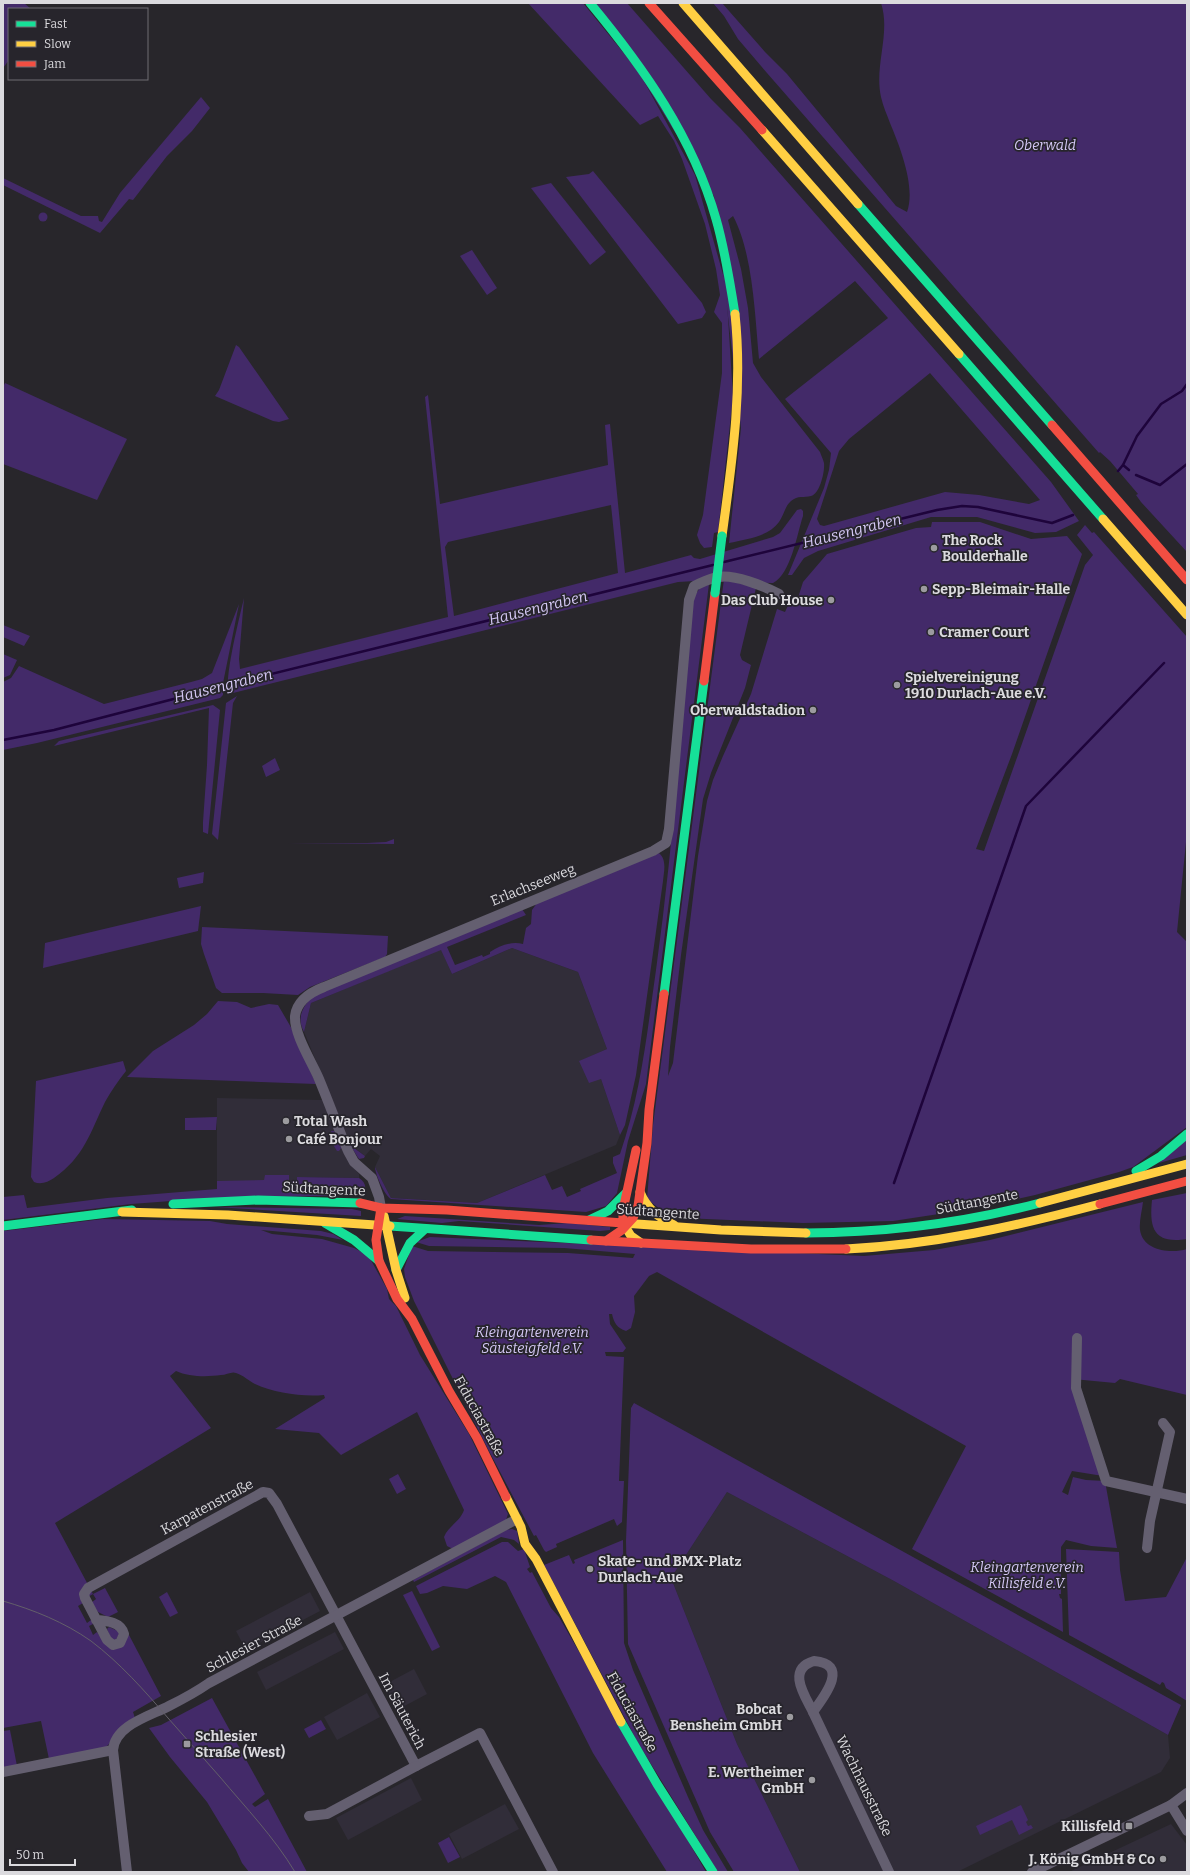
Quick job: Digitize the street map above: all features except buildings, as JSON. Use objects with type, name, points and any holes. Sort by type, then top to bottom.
[{"type":"main road","points":[[590,3],[638,63],[667,106],[697,167],[708,195],[724,248],[734,305],[738,368],[737,410],[640,1192],[636,1214],[626,1225],[606,1242]]},
{"type":"main road","points":[[649,3],[732,98],[793,164],[1187,616]]},
{"type":"main road","points":[[684,3],[1187,580]]},
{"type":"main road","points":[[641,1243],[631,1236],[626,1225],[623,1210],[637,1145],[649,1110]]},
{"type":"main road","points":[[1114,1184],[1161,1156],[1187,1134]]},
{"type":"main road","name":"Südtangente","points":[[3,1226],[57,1218],[122,1212],[178,1204],[258,1200],[305,1200],[363,1203],[381,1208],[447,1210],[589,1220],[626,1225],[797,1233],[838,1233],[887,1230],[956,1222],[1114,1184],[1187,1164]]},
{"type":"main road","name":"Südtangente","points":[[122,1212],[228,1215],[606,1242],[719,1248],[830,1248],[894,1245],[987,1231],[1187,1181]]},
{"type":"main road","points":[[1155,1189],[1187,1188]]},
{"type":"main road","points":[[640,1192],[645,1203],[653,1213],[680,1227]]},
{"type":"main road","points":[[589,1220],[608,1210],[626,1193]]},
{"type":"main road","name":"Fiduciastraße","points":[[381,1208],[376,1240],[379,1261],[397,1299],[412,1319]]},
{"type":"main road","name":"Fiduciastraße","points":[[381,1208],[387,1226],[396,1270],[412,1319],[449,1391],[477,1438],[519,1523],[531,1541],[536,1559],[627,1733],[657,1784],[713,1872]]},
{"type":"main road","points":[[325,1223],[343,1231],[379,1261]]},
{"type":"main road","points":[[396,1270],[410,1243],[425,1229]]},
{"type":"street","name":"Erlachseeweg","points":[[381,1208],[379,1197],[372,1178],[354,1162],[348,1151],[296,1027],[295,1015],[298,1007],[307,995],[315,991],[653,851],[666,843],[669,829],[689,600],[694,586],[718,577],[738,578],[766,587],[779,594]]},
{"type":"street","points":[[1077,1338],[1076,1388],[1106,1480],[1187,1499]]},
{"type":"street","points":[[1147,1548],[1150,1521],[1170,1432],[1163,1423]]},
{"type":"street","name":"Karpatenstraße","points":[[96,1620],[84,1594],[88,1588],[263,1492],[269,1493],[273,1497],[336,1616]]},
{"type":"street","name":"Schlesier Straße","points":[[113,1750],[114,1743],[123,1732],[140,1720],[195,1693],[209,1683],[336,1616],[519,1523]]},
{"type":"street","name":"Im Säuterich","points":[[336,1616],[416,1766],[480,1733],[553,1872]]},
{"type":"street","name":"Wachhausstraße","points":[[813,1712],[830,1689],[833,1680],[830,1668],[819,1662],[809,1663],[803,1667],[798,1676],[800,1686],[889,1872]]},
{"type":"street","points":[[3,1772],[113,1750],[127,1872]]},
{"type":"street","points":[[309,1816],[327,1814],[416,1766]]},
{"type":"street","points":[[1032,1872],[1171,1805],[1187,1792]]},
{"type":"street","points":[[1171,1805],[1187,1831]]},
{"type":"shaded area","points":[[512,948],[578,972],[607,1049],[580,1061],[601,1079],[620,1135],[616,1145],[477,1203],[391,1198],[375,1167],[380,1156],[371,1149],[365,1156],[351,1145],[304,1032],[311,1003],[441,949],[452,974]]},
{"type":"shaded area","points":[[217,1098],[323,1100],[347,1159],[359,1174],[359,1178],[297,1177],[297,1181],[289,1181],[289,1175],[265,1175],[265,1181],[217,1181]]},
{"type":"shaded area","name":"Killisfeld","points":[[727,1492],[894,1581],[1168,1735],[1170,1758],[1161,1772],[957,1872],[800,1872],[737,1744],[671,1578]]},
{"type":"shaded area","points":[[310,1592],[320,1611],[246,1650],[236,1631]]},
{"type":"shaded area","points":[[335,1632],[344,1649],[266,1690],[257,1672]]},
{"type":"shaded area","points":[[414,1669],[427,1694],[397,1710],[384,1685]]},
{"type":"shaded area","points":[[367,1693],[380,1717],[337,1740],[324,1717]]},
{"type":"shaded area","points":[[411,1778],[422,1800],[348,1840],[336,1818]]},
{"type":"shaded area","points":[[505,1804],[519,1829],[462,1859],[449,1834]]},
{"type":"shaded area","name":"Killisfeld","points":[[1171,1824],[1187,1845],[1187,1872],[1069,1872]]},
{"type":"green space","points":[[3,3],[24,3],[30,8],[8,8],[8,61],[3,68]]},
{"type":"green space","points":[[528,3],[583,3],[639,72],[695,175],[726,285],[733,397],[718,532],[714,533],[712,547],[704,548],[697,535],[703,515],[722,373],[722,323],[714,312],[720,295],[716,269],[705,224],[682,159],[674,141],[658,116],[640,125]]},
{"type":"green space","points":[[596,3],[627,3],[711,99],[740,128],[1051,482],[1079,521],[1056,532],[1035,533],[977,517],[931,517],[818,551],[804,558],[792,575],[788,575],[824,488],[829,470],[831,453],[785,399],[888,318],[855,281],[759,359],[749,266],[740,231],[733,216],[728,220],[741,269],[748,308],[753,363],[761,377],[820,452],[824,462],[824,467],[823,476],[817,491],[811,496],[799,497],[791,501],[787,505],[779,522],[769,531],[756,537],[729,543],[741,428],[714,196]],"holes":[[[930,373],[1040,500],[1029,504],[979,495],[945,492],[824,526],[820,525],[817,519],[839,451],[849,439]]]},
{"type":"green space","name":"Oberwald","points":[[713,3],[722,3],[765,52],[787,74],[896,206],[907,212],[910,191],[906,167],[883,104],[879,85],[879,73],[884,38],[884,14],[881,3],[1187,3],[1187,552],[1141,502],[1136,495],[1138,494],[1110,461],[1100,452],[1099,453],[767,73],[738,39],[724,16]]},
{"type":"green space","points":[[201,97],[210,108],[192,131],[167,156],[133,200],[129,199],[100,233],[3,185],[3,178],[81,216],[98,216],[99,221],[102,222],[120,193]]},
{"type":"green space","points":[[593,171],[702,303],[706,312],[702,318],[678,324],[566,177],[589,174]]},
{"type":"green space","points":[[551,183],[606,252],[590,265],[531,188]]},
{"type":"green space","points":[[43,212],[48,217],[43,222],[38,217]]},
{"type":"green space","points":[[472,250],[497,288],[487,295],[460,256]]},
{"type":"green space","points":[[236,345],[239,347],[289,419],[279,422],[273,421],[215,396],[219,390]]},
{"type":"green space","points":[[5,383],[127,439],[97,500],[3,464],[3,387]]},
{"type":"green space","points":[[428,395],[440,504],[608,465],[605,425],[610,424],[625,573],[691,555],[694,558],[700,559],[773,537],[780,533],[797,510],[801,509],[803,511],[803,516],[789,563],[779,578],[773,583],[678,582],[229,694],[228,676],[230,663],[244,598],[239,659],[240,669],[448,617],[425,397]],"holes":[[[611,505],[618,573],[454,616],[445,547],[448,542]]]},
{"type":"green space","points":[[932,522],[980,522],[1031,539],[1067,536],[1082,554],[1012,754],[976,849],[984,851],[1085,565],[1093,555],[1077,535],[1085,525],[1092,533],[1094,532],[1187,637],[1187,832],[1177,932],[1187,942],[1187,1127],[1133,1167],[1035,1195],[965,1210],[893,1221],[803,1223],[683,1218],[669,1216],[647,1199],[653,1125],[724,579],[756,588],[740,655],[742,660],[751,665],[745,688],[711,773],[703,799],[681,955],[668,1076],[673,1063],[698,856],[707,801],[713,780],[751,694],[777,609],[785,612],[791,599],[797,601],[803,582],[827,554],[916,528],[931,527]]},
{"type":"green space","points":[[709,584],[646,1084],[628,1141],[617,1193],[606,1206],[586,1212],[391,1199],[386,1194],[381,1184],[375,1167],[391,1198],[477,1203],[545,1175],[552,1190],[562,1186],[567,1197],[581,1191],[580,1189],[617,1173],[613,1163],[613,1157],[620,1154],[633,1108],[646,1040],[656,970],[672,831],[692,599],[700,588]]},
{"type":"green space","points":[[239,604],[223,683],[223,695],[220,698],[3,750],[3,682],[11,678],[19,666],[104,704],[202,679],[212,673]]},
{"type":"green space","points":[[3,625],[30,636],[24,646],[3,637]]},
{"type":"green space","points":[[3,654],[17,660],[10,675],[3,678]]},
{"type":"green space","points":[[237,696],[233,703],[218,840],[212,834],[226,703]]},
{"type":"green space","points":[[213,705],[220,710],[208,834],[203,832],[203,822],[209,708],[54,746],[59,741]]},
{"type":"green space","points":[[275,758],[280,770],[266,777],[262,766]]},
{"type":"green space","points":[[394,839],[394,844],[287,843],[367,843],[386,842]]},
{"type":"green space","points":[[659,853],[664,862],[663,881],[636,1075],[625,1125],[620,1135],[601,1079],[589,1083],[579,1061],[607,1049],[578,972],[512,948],[452,974],[441,950],[311,1003],[304,1032],[301,1022],[302,1012],[306,1004],[313,996],[522,909],[526,915],[447,947],[455,965],[482,955],[483,957],[501,946],[514,943],[523,944],[526,928],[531,924],[532,910],[537,903]]},
{"type":"green space","points":[[204,872],[203,883],[179,888],[177,878]]},
{"type":"green space","points":[[201,906],[198,931],[43,968],[45,943]]},
{"type":"green space","points":[[202,927],[388,936],[387,954],[385,957],[310,987],[298,995],[222,993],[216,988],[204,954],[201,944]]},
{"type":"green space","points":[[218,1001],[237,1002],[251,1008],[269,1004],[278,1005],[292,1029],[316,1084],[127,1077],[153,1051],[194,1025],[207,1014]]},
{"type":"green space","points":[[123,1061],[126,1071],[107,1098],[85,1144],[73,1162],[49,1181],[44,1183],[34,1182],[31,1177],[36,1081]]},
{"type":"green space","points":[[217,1117],[216,1130],[185,1130],[185,1118]]},
{"type":"green space","points":[[331,1131],[334,1131],[341,1148],[339,1151],[337,1151],[332,1143]]},
{"type":"green space","points":[[1187,1139],[1187,1155],[1159,1163]]},
{"type":"green space","points":[[350,1145],[365,1156],[364,1158],[359,1159]]},
{"type":"green space","points":[[265,1175],[289,1175],[289,1181],[297,1181],[297,1177],[359,1178],[364,1182],[365,1190],[358,1195],[198,1199],[131,1204],[3,1220],[3,1197],[24,1195],[27,1208],[107,1198],[217,1189],[217,1181],[264,1180]]},
{"type":"green space","points":[[1187,1193],[1187,1239],[1176,1240],[1161,1237],[1153,1226],[1151,1210],[1152,1200]]},
{"type":"green space","name":"Kleingartenverein Säusteigfeld e.V.","points":[[1143,1202],[1140,1230],[1146,1243],[1152,1247],[1166,1251],[1187,1249],[1187,1395],[1120,1379],[1115,1383],[1073,1379],[1103,1476],[1072,1471],[1062,1492],[1068,1495],[1073,1477],[1086,1480],[1105,1481],[1117,1548],[1091,1546],[1066,1540],[1061,1547],[1061,1594],[1059,1594],[1060,1598],[1062,1599],[1063,1632],[912,1549],[966,1446],[657,1272],[649,1276],[634,1296],[635,1312],[631,1328],[626,1331],[618,1327],[612,1314],[609,1314],[610,1324],[626,1348],[623,1352],[605,1352],[606,1356],[624,1357],[619,1481],[624,1481],[622,1522],[617,1526],[614,1519],[556,1544],[557,1547],[546,1552],[536,1535],[534,1536],[489,1451],[414,1301],[405,1277],[404,1269],[412,1246],[428,1251],[568,1253],[633,1258],[635,1254],[564,1248],[429,1246],[416,1242],[430,1237],[864,1256],[934,1250],[990,1240]]},
{"type":"green space","points":[[215,1207],[352,1209],[361,1211],[361,1216]]},
{"type":"green space","points":[[405,1216],[539,1225],[568,1223],[610,1227],[610,1230],[600,1231],[459,1221],[442,1223],[397,1219]]},
{"type":"green space","points":[[103,1219],[210,1221],[227,1224],[321,1231],[333,1234],[343,1240],[317,1235],[261,1230],[272,1234],[322,1239],[354,1248],[368,1255],[387,1289],[389,1299],[396,1306],[420,1355],[469,1434],[508,1514],[506,1520],[453,1549],[447,1546],[444,1537],[448,1530],[460,1518],[464,1510],[417,1412],[341,1455],[319,1433],[275,1429],[325,1398],[324,1395],[298,1395],[271,1390],[255,1384],[241,1375],[234,1373],[204,1376],[176,1371],[170,1376],[211,1428],[55,1523],[93,1594],[81,1601],[83,1603],[78,1606],[87,1623],[91,1620],[93,1624],[89,1626],[93,1635],[97,1632],[106,1645],[129,1635],[161,1696],[133,1712],[135,1718],[106,1747],[49,1759],[41,1721],[3,1728],[3,1231]]},
{"type":"green space","points":[[634,1403],[1181,1705],[1168,1735],[894,1581],[727,1492],[671,1578],[737,1744],[800,1872],[734,1872],[710,1832],[628,1644],[626,1541],[631,1408]]},
{"type":"green space","points":[[398,1474],[406,1489],[397,1494],[389,1479]]},
{"type":"green space","points":[[512,1529],[517,1531],[519,1544],[514,1540],[501,1537],[414,1582],[413,1580],[506,1530]]},
{"type":"green space","points":[[623,1540],[624,1643],[633,1670],[688,1797],[703,1830],[728,1872],[718,1872],[638,1743],[544,1565],[569,1555],[573,1564],[575,1563],[574,1560]]},
{"type":"green space","points":[[502,1542],[508,1542],[518,1551],[524,1549],[530,1567],[527,1569],[530,1573],[532,1572],[551,1608],[559,1617],[706,1872],[667,1872],[593,1753],[506,1582],[495,1576],[467,1589],[443,1586],[427,1593],[420,1594],[416,1586]]},
{"type":"green space","name":"Kleingartenverein Killisfeld e.V.","points":[[1066,1549],[1119,1552],[1125,1601],[1166,1597],[1187,1557],[1187,1701],[1166,1688],[1164,1683],[1162,1682],[1160,1685],[1069,1635]]},
{"type":"green space","points":[[105,1588],[118,1612],[108,1617],[98,1612],[91,1603],[96,1599],[93,1594]]},
{"type":"green space","points":[[412,1591],[440,1647],[432,1651],[403,1595]]},
{"type":"green space","points":[[167,1592],[178,1613],[170,1617],[159,1597]]},
{"type":"green space","points":[[109,1627],[120,1632],[116,1640],[111,1639],[107,1629]]},
{"type":"green space","points":[[212,1698],[265,1794],[252,1804],[255,1807],[268,1799],[307,1872],[249,1872],[242,1863],[236,1850],[207,1802],[170,1757],[149,1728],[161,1725]]},
{"type":"green space","points":[[321,1720],[326,1729],[309,1738],[304,1729]]},
{"type":"green space","points":[[10,1730],[17,1766],[3,1768],[3,1731]]},
{"type":"green space","points":[[1021,1805],[1028,1820],[1026,1822],[1028,1826],[1031,1825],[1033,1828],[1019,1835],[1012,1820],[980,1835],[976,1826]]},
{"type":"green space","points":[[449,1837],[460,1857],[448,1863],[438,1843]]},
{"type":"waterway","name":"Hausengraben","points":[[1118,471],[1123,465],[1137,436],[1161,404],[1182,391],[1187,384]]},
{"type":"waterway","points":[[1136,475],[1160,485],[1187,464]]},
{"type":"waterway","name":"Hausengraben","points":[[1123,465],[1129,470]]},
{"type":"waterway","name":"Hausengraben","points":[[724,562],[937,510],[962,506],[978,507],[1052,523],[1073,515]]},
{"type":"waterway","name":"Hausengraben","points":[[3,740],[54,730],[243,681],[713,565]]},
{"type":"waterway","points":[[894,1183],[1026,806],[1164,663]]},
{"type":"tram line","points":[[3,1601],[26,1608],[59,1622],[81,1634],[112,1658],[150,1697],[250,1811],[287,1859],[295,1872]]},
{"type":"traffic: fast","points":[[590,3],[610,27],[647,78],[680,131],[694,160],[716,219],[727,266],[735,314]]},
{"type":"traffic: fast","points":[[858,204],[1052,425]]},
{"type":"traffic: fast","points":[[959,354],[1103,519]]},
{"type":"traffic: fast","points":[[715,593],[722,536]]},
{"type":"traffic: fast","points":[[664,994],[704,681]]},
{"type":"traffic: fast","points":[[1136,1171],[1161,1156],[1187,1134]]},
{"type":"traffic: fast","points":[[589,1220],[608,1211],[626,1193]]},
{"type":"traffic: fast","points":[[173,1204],[258,1200],[360,1203]]},
{"type":"traffic: fast","points":[[806,1233],[836,1233],[924,1226],[982,1216],[1040,1203]]},
{"type":"traffic: fast","points":[[3,1226],[132,1210]]},
{"type":"traffic: fast","points":[[325,1223],[354,1240],[379,1261]]},
{"type":"traffic: fast","points":[[390,1226],[591,1240]]},
{"type":"traffic: fast","points":[[396,1270],[410,1243],[425,1229]]},
{"type":"traffic: fast","points":[[621,1722],[657,1784],[713,1872]]},
{"type":"traffic: slow","points":[[683,3],[858,204]]},
{"type":"traffic: slow","points":[[762,130],[959,354]]},
{"type":"traffic: slow","points":[[722,536],[733,453],[737,398],[738,370],[735,314]]},
{"type":"traffic: slow","points":[[1103,519],[1187,615]]},
{"type":"traffic: slow","points":[[1040,1203],[1187,1164]]},
{"type":"traffic: slow","points":[[640,1192],[646,1203],[654,1212],[674,1225]]},
{"type":"traffic: slow","points":[[846,1249],[878,1247],[942,1239],[1006,1227],[1100,1204]]},
{"type":"traffic: slow","points":[[122,1212],[228,1215],[390,1226]]},
{"type":"traffic: slow","points":[[384,1216],[396,1270],[405,1298]]},
{"type":"traffic: slow","points":[[641,1243],[631,1236],[623,1223],[721,1230],[806,1233]]},
{"type":"traffic: slow","points":[[506,1497],[521,1527],[525,1544],[536,1559],[621,1722]]},
{"type":"traffic: jam","points":[[649,3],[762,130]]},
{"type":"traffic: jam","points":[[1052,425],[1187,580]]},
{"type":"traffic: jam","points":[[704,681],[715,593]]},
{"type":"traffic: jam","points":[[591,1240],[606,1241],[622,1230],[633,1218],[638,1206],[647,1143],[649,1110],[664,994]]},
{"type":"traffic: jam","points":[[360,1203],[381,1208],[447,1210],[623,1223],[623,1210],[636,1150]]},
{"type":"traffic: jam","points":[[1100,1204],[1187,1181]]},
{"type":"traffic: jam","points":[[381,1208],[376,1240],[379,1261],[397,1299],[412,1319],[449,1391],[477,1438],[506,1497]]},
{"type":"traffic: jam","points":[[606,1241],[751,1249],[846,1249]]},
{"type":"place","name":"The Rock Boulderhalle","points":[[934,548]]},
{"type":"place","name":"Sepp-Bleimair-Halle","points":[[924,589]]},
{"type":"place","name":"Das Club House","points":[[831,600]]},
{"type":"place","name":"Cramer Court","points":[[931,632]]},
{"type":"place","name":"Spielvereinigung 1910 Durlach-Aue e.V.","points":[[897,685]]},
{"type":"place","name":"Oberwaldstadion","points":[[813,710]]},
{"type":"place","name":"Total Wash","points":[[286,1121]]},
{"type":"place","name":"Café Bonjour","points":[[289,1139]]},
{"type":"place","name":"Skate- und BMX-Platz Durlach-Aue","points":[[590,1569]]},
{"type":"place","name":"Bobcat Bensheim GmbH","points":[[790,1717]]},
{"type":"place","name":"Schlesier Straße (West)","points":[[187,1744]]},
{"type":"place","name":"E. Wertheimer GmbH","points":[[812,1780]]},
{"type":"place","name":"Killisfeld","points":[[1129,1826]]},
{"type":"place","name":"J. König GmbH & Co","points":[[1163,1859]]}]
